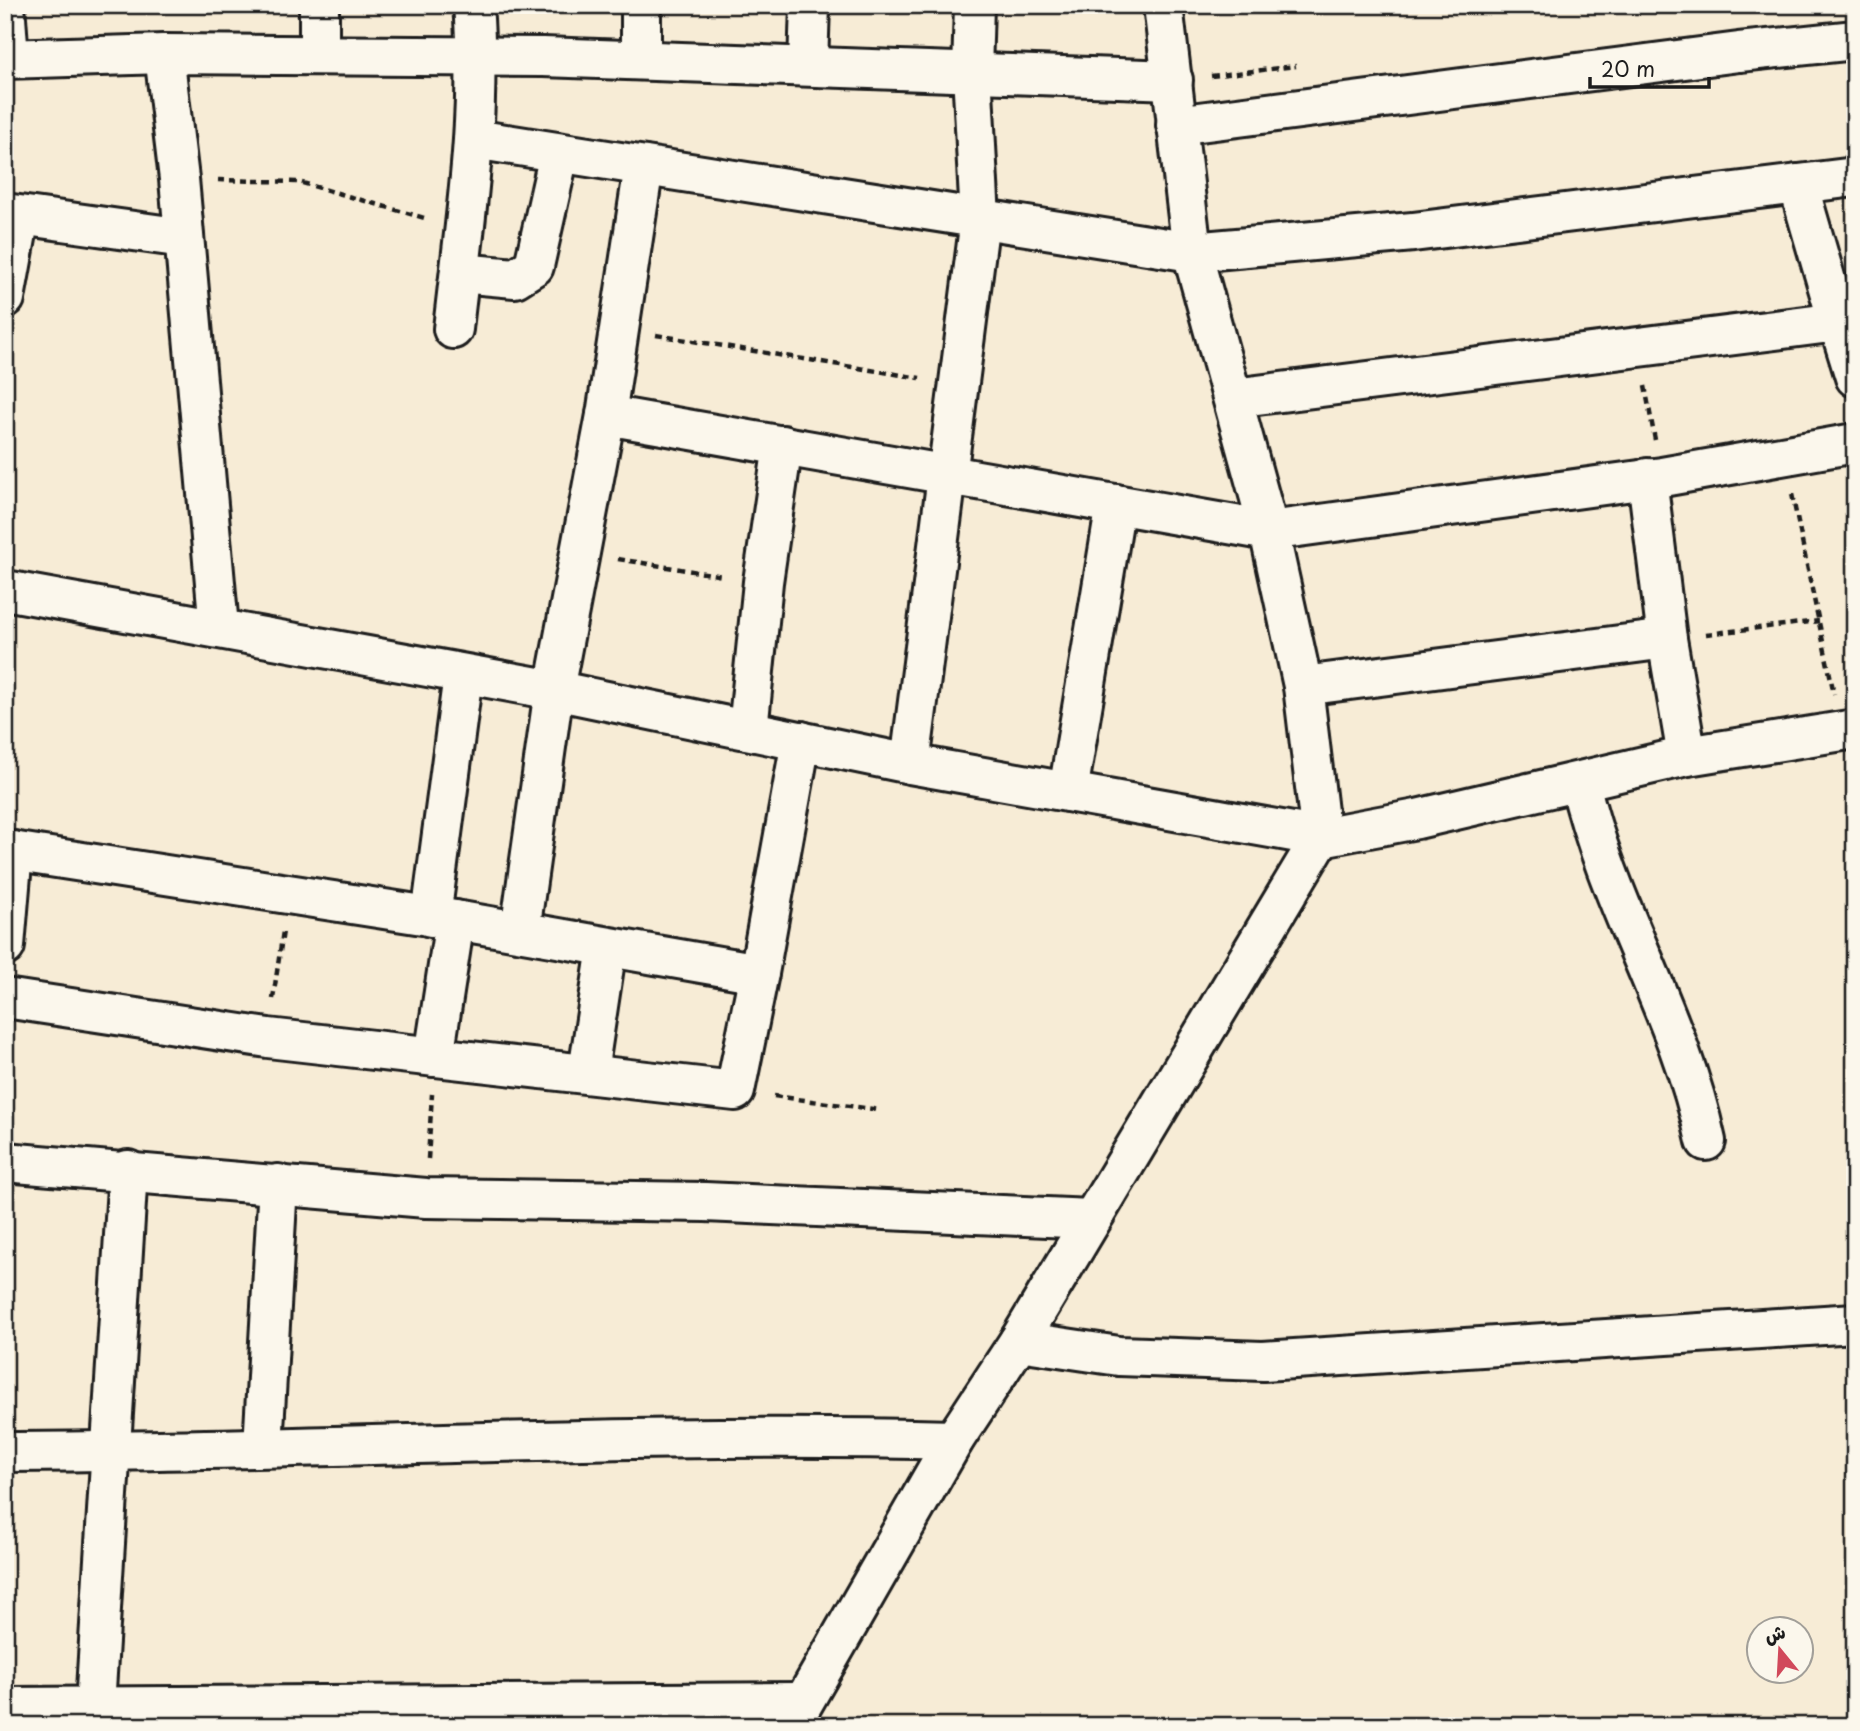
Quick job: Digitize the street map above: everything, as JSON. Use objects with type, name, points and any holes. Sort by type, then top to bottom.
[{"type":"street","points":[[5,5],[7,58],[319,54],[641,59],[1173,80]]},
{"type":"street","points":[[319,5],[319,54]]},
{"type":"street","points":[[453,328],[474,139],[477,58],[473,5]]},
{"type":"street","points":[[641,5],[641,59]]},
{"type":"street","points":[[808,65],[810,5]]},
{"type":"street","points":[[910,764],[981,219],[972,72],[974,5]]},
{"type":"street","points":[[5,1707],[796,1714],[954,1440],[1019,1342],[1321,836],[1303,686],[1269,531],[1192,252],[1163,5]]},
{"type":"street","points":[[1176,125],[1738,52],[1855,40]]},
{"type":"street","points":[[164,54],[179,179],[219,628]]},
{"type":"street","points":[[474,139],[1192,252],[1413,232],[1855,177]]},
{"type":"street","points":[[460,273],[515,278],[530,272],[538,253],[559,154]]},
{"type":"street","points":[[520,931],[554,690],[621,329],[644,166]]},
{"type":"street","points":[[1798,184],[1855,377]]},
{"type":"street","points":[[5,298],[13,214],[184,238]]},
{"type":"street","points":[[1233,398],[1838,322]]},
{"type":"street","points":[[606,415],[947,472],[1269,531],[1655,477],[1855,443]]},
{"type":"street","points":[[748,730],[763,582],[783,445]]},
{"type":"street","points":[[1655,477],[1667,639],[1686,756]]},
{"type":"street","points":[[1068,792],[1116,504]]},
{"type":"street","points":[[5,590],[554,690],[910,764],[1321,836],[1417,819],[1580,783],[1686,756],[1848,730]]},
{"type":"street","points":[[1303,686],[1667,639]]},
{"type":"street","points":[[434,1057],[463,675]]},
{"type":"street","points":[[5,998],[268,1038],[588,1072],[735,1091],[801,741]]},
{"type":"street","points":[[1580,783],[1592,835],[1623,916],[1657,989],[1697,1100],[1706,1141]]},
{"type":"street","points":[[5,946],[9,850],[520,931],[759,973]]},
{"type":"street","points":[[588,1072],[607,947]]},
{"type":"street","points":[[5,1162],[128,1170],[426,1198],[705,1202],[1091,1219]]},
{"type":"street","points":[[95,1706],[128,1170]]},
{"type":"street","points":[[263,1447],[278,1184]]},
{"type":"street","points":[[1019,1342],[1119,1356],[1263,1361],[1855,1323]]},
{"type":"street","points":[[5,1452],[109,1452],[627,1438],[837,1437],[954,1440]]},
{"type":"path","points":[[1173,80],[1309,65]]},
{"type":"path","points":[[179,179],[299,182],[466,230]]},
{"type":"path","points":[[621,329],[875,373],[961,384]]},
{"type":"path","points":[[1638,348],[1655,477]]},
{"type":"path","points":[[1783,455],[1819,621],[1848,730]]},
{"type":"path","points":[[579,552],[763,582]]},
{"type":"path","points":[[1667,639],[1819,621]]},
{"type":"path","points":[[268,1038],[288,895]]},
{"type":"path","points":[[426,1198],[434,1057]]},
{"type":"path","points":[[735,1091],[880,1110]]}]
